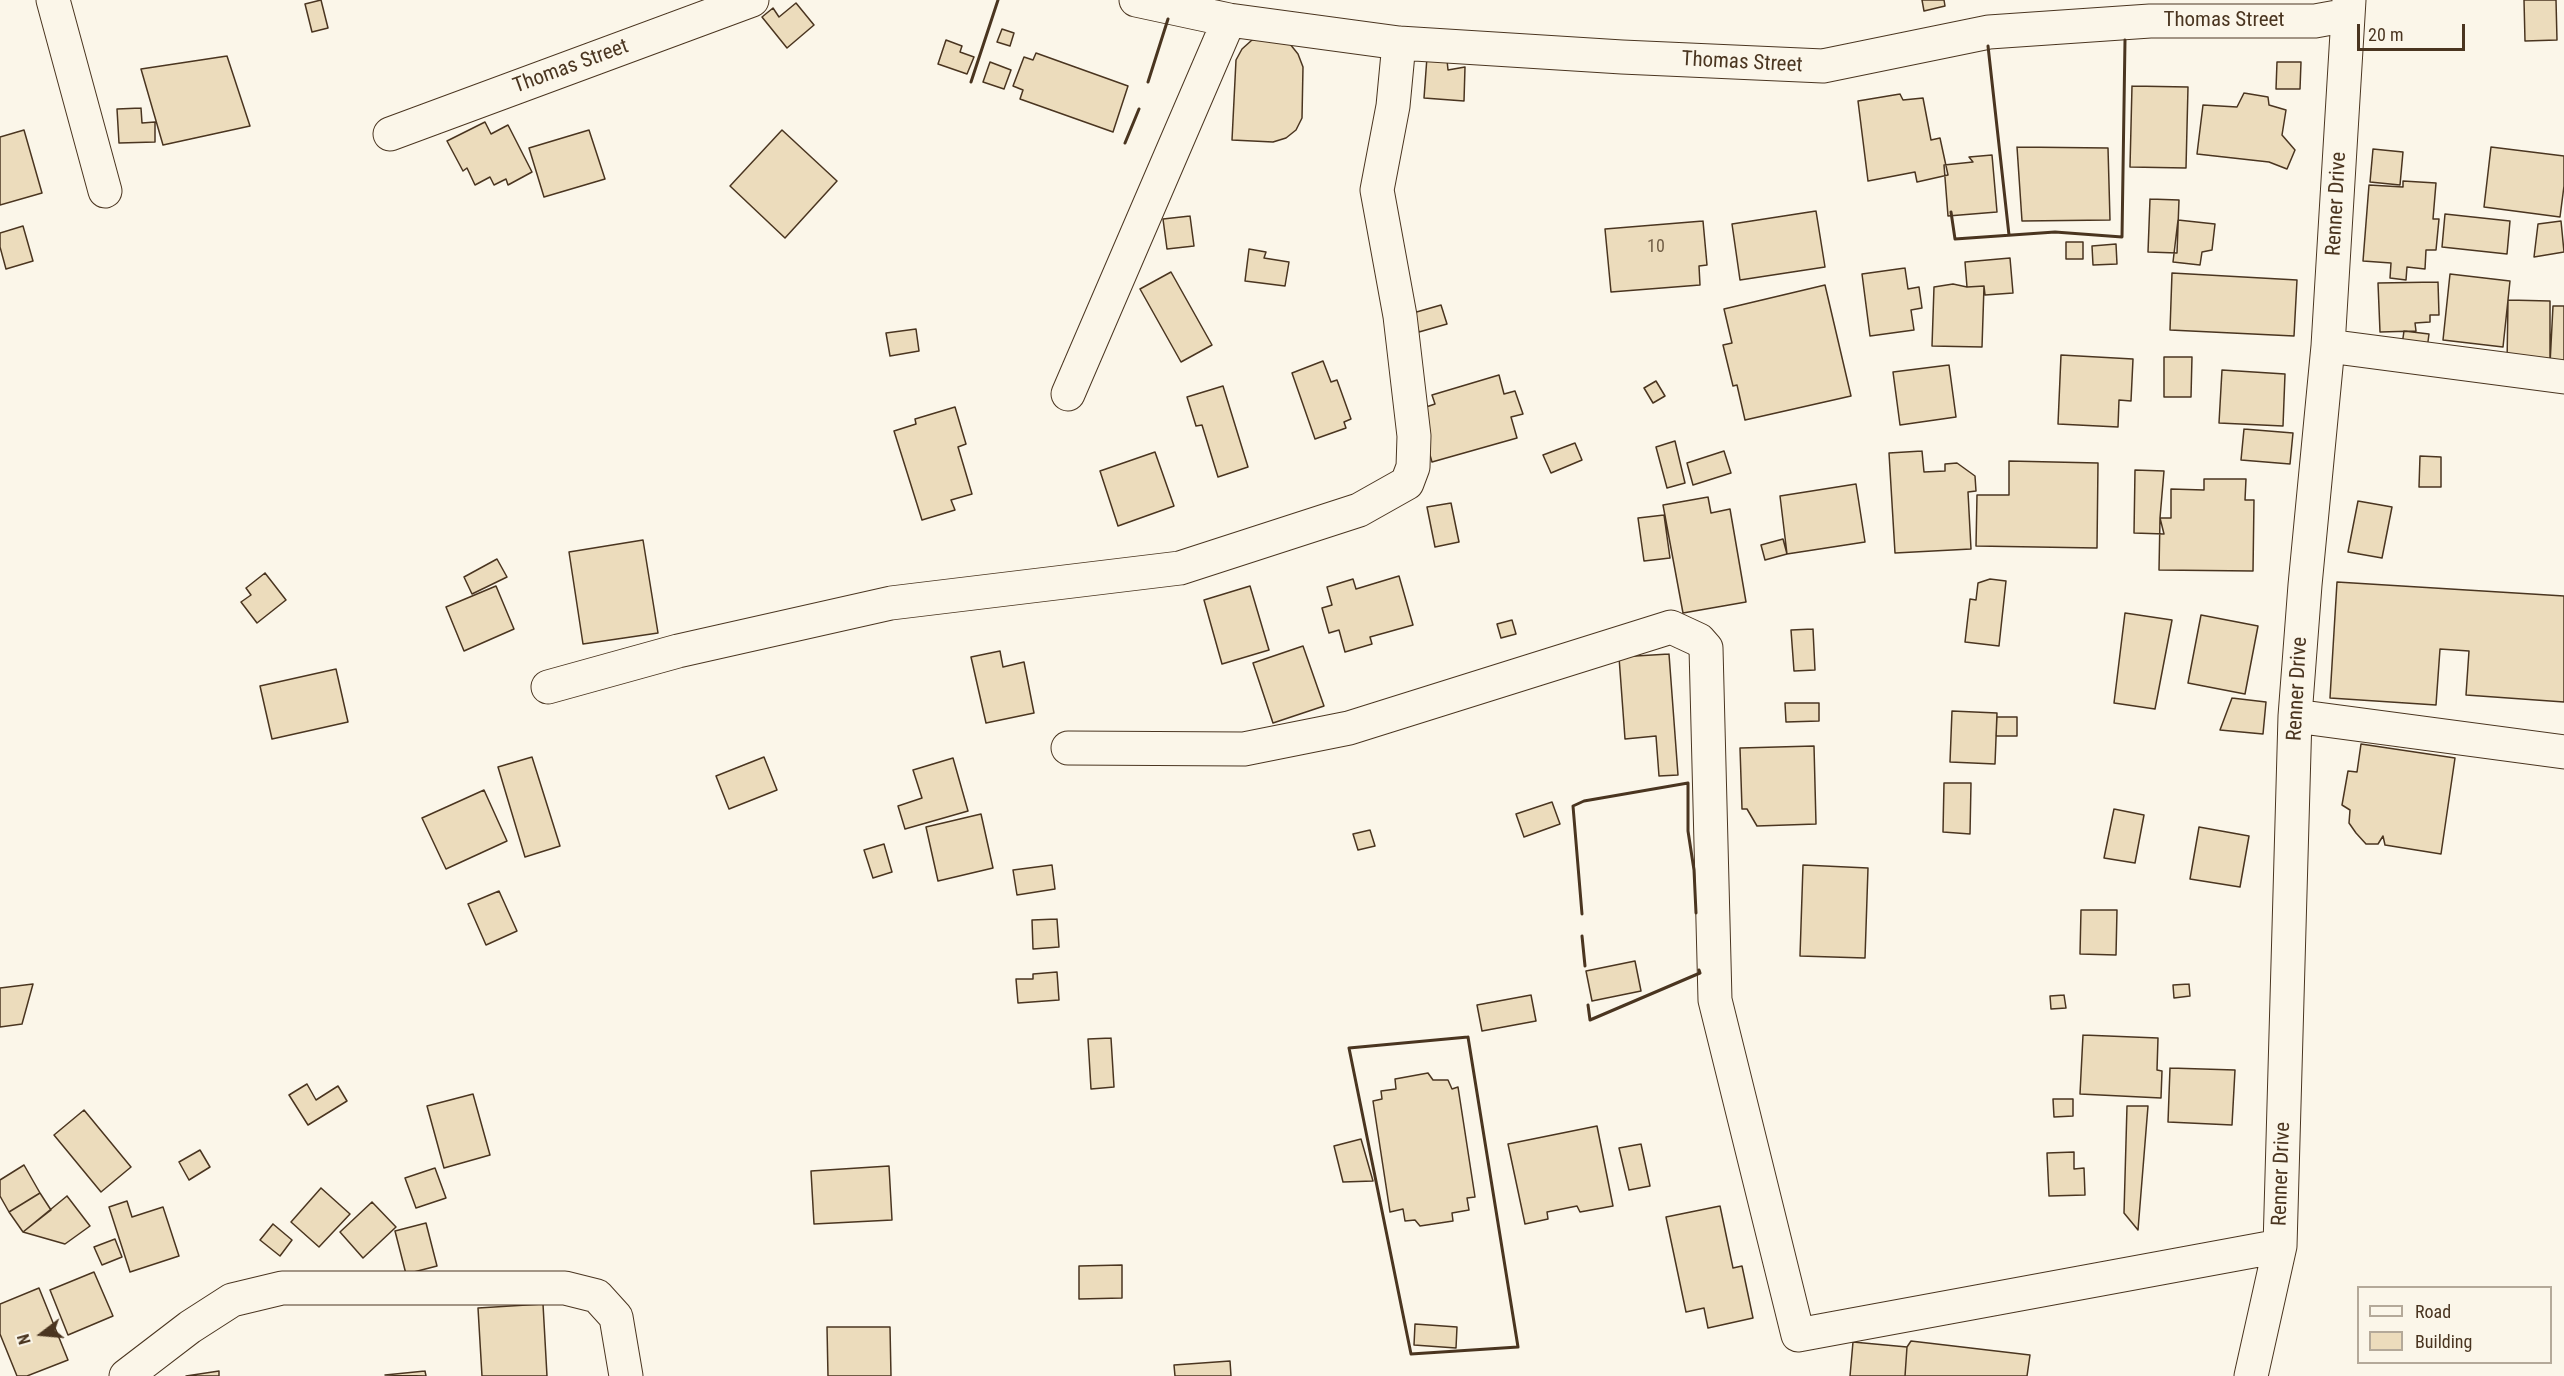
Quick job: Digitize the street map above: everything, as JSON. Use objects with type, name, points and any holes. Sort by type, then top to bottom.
[{"type":"street","points":[[52,0],[105,191]]},
{"type":"street","name":"Thomas Street","points":[[390,135],[752,0]]},
{"type":"street","name":"Thomas Street","points":[[1136,0],[1229,20],[1399,43],[1622,57],[1823,66],[1989,32],[2150,21],[2315,21],[2349,8]]},
{"type":"street","name":"Renner Drive","points":[[2251,1376],[2280,1246],[2295,716],[2328,346],[2349,8]]},
{"type":"street","points":[[1068,394],[1229,20]]},
{"type":"street","points":[[548,687],[678,651],[891,603],[1180,568],[1359,510],[1407,483],[1413,467],[1414,436],[1400,316],[1377,190],[1393,106],[1399,43]]},
{"type":"street","points":[[2328,346],[2564,377]]},
{"type":"street","points":[[1068,748],[1244,750],[1349,728],[1671,627],[1699,640],[1706,648],[1715,1000],[1798,1335],[2280,1246]]},
{"type":"street","points":[[2295,716],[2564,752]]},
{"type":"street","points":[[126,1376],[190,1327],[232,1300],[282,1288],[565,1288],[597,1296],[616,1317],[626,1376]]},
{"type":"building","points":[[321,0],[328,28],[312,32],[305,4]]},
{"type":"building","points":[[1922,0],[1944,0],[1945,6],[1924,11]]},
{"type":"building","points":[[2524,0],[2556,0],[2557,40],[2525,41]]},
{"type":"building","points":[[796,3],[814,25],[787,48],[762,17],[773,8],[779,17]]},
{"type":"building","points":[[1002,29],[1014,33],[1010,46],[997,42]]},
{"type":"building","points":[[1265,37],[1290,44],[1298,54],[1303,67],[1302,118],[1296,130],[1286,138],[1273,142],[1232,140],[1236,60],[1242,49],[1252,40]]},
{"type":"building","points":[[946,40],[962,46],[960,52],[974,57],[967,74],[938,64]]},
{"type":"building","points":[[1036,53],[1128,86],[1113,132],[1020,99],[1023,90],[1013,86],[1024,57],[1033,60]]},
{"type":"building","points":[[227,56],[250,126],[163,145],[141,69]]},
{"type":"building","points":[[1427,57],[1447,60],[1448,70],[1465,67],[1464,101],[1424,98]]},
{"type":"building","points":[[990,62],[1011,70],[1004,89],[983,82]]},
{"type":"building","points":[[2277,62],[2301,62],[2300,89],[2276,89]]},
{"type":"building","points":[[2132,86],[2188,87],[2186,168],[2130,167]]},
{"type":"building","points":[[2244,93],[2268,97],[2269,105],[2286,110],[2282,135],[2295,150],[2287,169],[2269,162],[2197,154],[2203,105],[2237,107]]},
{"type":"building","points":[[1900,94],[1903,100],[1923,98],[1931,140],[1940,138],[1948,175],[1917,182],[1915,172],[1868,181],[1858,101]]},
{"type":"building","points":[[141,108],[142,123],[155,122],[155,142],[119,143],[117,109]]},
{"type":"building","points":[[485,122],[491,134],[508,125],[532,172],[508,185],[506,179],[494,185],[490,177],[475,185],[467,168],[463,171],[447,141]]},
{"type":"building","points":[[24,130],[42,193],[0,205],[0,137]]},
{"type":"building","points":[[589,130],[605,179],[544,197],[529,148]]},
{"type":"building","points":[[782,130],[837,181],[785,238],[730,186]]},
{"type":"building","points":[[2017,147],[2108,148],[2110,220],[2022,221]]},
{"type":"building","points":[[2491,147],[2564,156],[2564,186],[2560,217],[2484,207]]},
{"type":"building","points":[[2373,149],[2403,152],[2400,185],[2370,182]]},
{"type":"building","points":[[1992,155],[1997,212],[1948,216],[1944,165],[1973,162],[1969,157]]},
{"type":"building","points":[[2403,181],[2436,183],[2433,219],[2439,219],[2436,250],[2426,250],[2425,269],[2407,267],[2406,280],[2390,278],[2391,263],[2363,261],[2369,185],[2403,187]]},
{"type":"building","points":[[2150,199],[2179,200],[2177,253],[2148,252]]},
{"type":"building","points":[[1816,211],[1825,267],[1740,280],[1732,224]]},
{"type":"building","points":[[2445,214],[2510,221],[2507,254],[2442,247]]},
{"type":"building","points":[[1190,216],[1194,246],[1167,249],[1163,219]]},
{"type":"building","points":[[2178,220],[2215,224],[2212,250],[2202,252],[2200,265],[2173,262]]},
{"type":"building","points":[[1703,221],[1707,265],[1699,266],[1700,285],[1611,292],[1605,229]]},
{"type":"building","points":[[2561,221],[2564,252],[2534,257],[2538,224]]},
{"type":"building","points":[[23,226],[33,261],[6,269],[0,247],[0,233]]},
{"type":"building","points":[[2066,242],[2083,242],[2083,259],[2066,259]]},
{"type":"building","points":[[2116,244],[2117,264],[2093,265],[2092,246]]},
{"type":"building","points":[[1249,249],[1266,252],[1264,258],[1289,262],[1285,286],[1245,281]]},
{"type":"building","points":[[2010,258],[2013,293],[1985,295],[1984,286],[1967,287],[1965,262]]},
{"type":"building","points":[[1905,268],[1908,289],[1919,287],[1922,308],[1911,310],[1914,330],[1870,336],[1862,274]]},
{"type":"building","points":[[1171,272],[1212,345],[1181,362],[1140,289]]},
{"type":"building","points":[[2172,273],[2297,280],[2294,336],[2170,330]]},
{"type":"building","points":[[2450,274],[2510,281],[2503,347],[2443,340]]},
{"type":"building","points":[[2438,282],[2439,315],[2430,315],[2430,322],[2415,323],[2416,331],[2380,332],[2378,283]]},
{"type":"building","points":[[1953,284],[1967,287],[1984,286],[1982,347],[1932,346],[1934,287]]},
{"type":"building","points":[[1825,285],[1851,396],[1745,420],[1737,385],[1733,386],[1723,345],[1732,343],[1724,309]]},
{"type":"building","points":[[2508,300],[2550,301],[2550,364],[2507,364]]},
{"type":"building","points":[[1441,305],[1447,324],[1419,332],[1413,313]]},
{"type":"building","points":[[2553,306],[2564,306],[2564,365],[2550,364]]},
{"type":"building","points":[[916,329],[919,351],[890,356],[886,333]]},
{"type":"building","points":[[2404,331],[2429,334],[2427,349],[2402,345]]},
{"type":"building","points":[[2061,355],[2133,359],[2131,401],[2119,400],[2118,427],[2058,424]]},
{"type":"building","points":[[2164,357],[2192,357],[2191,397],[2164,397]]},
{"type":"building","points":[[1323,361],[1331,382],[1337,380],[1351,419],[1344,422],[1346,428],[1315,439],[1292,373]]},
{"type":"building","points":[[1949,365],[1956,417],[1900,425],[1893,372]]},
{"type":"building","points":[[2222,370],[2285,374],[2283,426],[2219,423]]},
{"type":"building","points":[[1499,375],[1504,394],[1515,391],[1523,414],[1511,417],[1517,438],[1432,462],[1417,410],[1435,404],[1432,395]]},
{"type":"building","points":[[1656,381],[1665,396],[1653,403],[1644,388]]},
{"type":"building","points":[[1223,386],[1248,467],[1218,477],[1202,425],[1196,426],[1187,397]]},
{"type":"building","points":[[955,407],[966,444],[958,447],[972,494],[951,500],[955,510],[922,520],[894,431],[916,424],[915,419]]},
{"type":"building","points":[[2244,429],[2293,433],[2290,464],[2241,460]]},
{"type":"building","points":[[1675,441],[1685,483],[1667,488],[1656,447]]},
{"type":"building","points":[[1575,443],[1582,460],[1551,473],[1543,455]]},
{"type":"building","points":[[1724,451],[1731,473],[1693,485],[1687,463]]},
{"type":"building","points":[[1922,451],[1924,472],[1945,471],[1945,464],[1957,463],[1975,476],[1976,491],[1968,492],[1971,549],[1895,553],[1889,453]]},
{"type":"building","points":[[1155,452],[1174,506],[1118,526],[1100,471]]},
{"type":"building","points":[[2420,456],[2441,457],[2441,487],[2419,487]]},
{"type":"building","points":[[2009,461],[2098,463],[2097,548],[1976,546],[1977,495],[2009,495]]},
{"type":"building","points":[[2135,470],[2164,471],[2160,518],[2164,534],[2134,533]]},
{"type":"building","points":[[2204,479],[2246,479],[2245,500],[2254,500],[2253,571],[2159,570],[2160,518],[2171,518],[2171,489],[2204,490]]},
{"type":"building","points":[[1856,484],[1865,542],[1787,554],[1780,496]]},
{"type":"building","points":[[1708,497],[1711,513],[1730,509],[1746,602],[1683,613],[1663,505]]},
{"type":"building","points":[[2358,501],[2392,507],[2382,558],[2348,552]]},
{"type":"building","points":[[1451,503],[1459,542],[1435,547],[1427,507]]},
{"type":"building","points":[[1664,515],[1670,558],[1644,561],[1638,518]]},
{"type":"building","points":[[1783,539],[1787,554],[1765,560],[1761,545]]},
{"type":"building","points":[[643,540],[658,633],[583,644],[569,552]]},
{"type":"building","points":[[497,559],[507,577],[472,594],[464,577]]},
{"type":"building","points":[[265,573],[286,600],[257,623],[241,602],[251,595],[246,588]]},
{"type":"building","points":[[1399,576],[1413,625],[1370,637],[1372,644],[1345,652],[1339,630],[1329,633],[1322,608],[1332,605],[1327,587],[1353,579],[1356,589]]},
{"type":"building","points":[[1990,579],[2006,581],[1999,646],[1965,642],[1970,599],[1976,600],[1978,583]]},
{"type":"building","points":[[2337,582],[2564,596],[2564,702],[2466,695],[2469,651],[2440,649],[2436,705],[2330,698]]},
{"type":"building","points":[[496,586],[514,629],[464,651],[446,607]]},
{"type":"building","points":[[1250,586],[1269,650],[1222,664],[1204,600]]},
{"type":"building","points":[[2125,613],[2172,620],[2155,709],[2114,703]]},
{"type":"building","points":[[2201,615],[2258,626],[2245,694],[2188,683]]},
{"type":"building","points":[[1512,620],[1516,634],[1501,638],[1497,624]]},
{"type":"building","points":[[1813,629],[1815,670],[1794,671],[1791,630]]},
{"type":"building","points":[[1303,646],[1324,706],[1273,723],[1253,663]]},
{"type":"building","points":[[1000,651],[1003,667],[1024,662],[1034,713],[986,723],[971,657]]},
{"type":"building","points":[[1669,654],[1678,775],[1659,776],[1656,736],[1625,739],[1619,657]]},
{"type":"building","points":[[336,669],[348,722],[272,739],[260,686]]},
{"type":"building","points":[[2232,698],[2266,702],[2263,734],[2220,730]]},
{"type":"building","points":[[1785,703],[1819,703],[1819,721],[1786,722]]},
{"type":"building","points":[[1952,711],[1997,713],[1995,764],[1950,762]]},
{"type":"building","points":[[1997,717],[2017,717],[2017,736],[1996,736]]},
{"type":"building","points":[[2361,744],[2455,758],[2441,854],[2385,845],[2383,836],[2378,844],[2366,844],[2356,833],[2349,823],[2350,810],[2342,805],[2348,771],[2357,772]]},
{"type":"building","points":[[1814,746],[1816,824],[1757,826],[1747,809],[1742,809],[1740,748]]},
{"type":"building","points":[[532,757],[560,846],[525,857],[498,767]]},
{"type":"building","points":[[764,757],[777,790],[729,809],[716,776]]},
{"type":"building","points":[[953,758],[968,811],[905,829],[898,806],[922,798],[913,770]]},
{"type":"building","points":[[1944,783],[1971,783],[1970,834],[1943,832]]},
{"type":"building","points":[[484,790],[507,841],[446,869],[422,818]]},
{"type":"building","points":[[1552,802],[1560,824],[1524,837],[1516,814]]},
{"type":"building","points":[[2114,809],[2144,815],[2135,863],[2104,858]]},
{"type":"building","points":[[981,814],[993,868],[938,881],[926,827]]},
{"type":"building","points":[[2199,827],[2249,836],[2240,887],[2190,879]]},
{"type":"building","points":[[1370,830],[1375,846],[1358,850],[1353,834]]},
{"type":"building","points":[[884,844],[892,872],[873,878],[864,850]]},
{"type":"building","points":[[1052,865],[1055,889],[1017,895],[1013,870]]},
{"type":"building","points":[[1803,865],[1868,868],[1865,958],[1800,956]]},
{"type":"building","points":[[499,891],[517,931],[486,945],[468,904]]},
{"type":"building","points":[[2081,910],[2117,910],[2116,955],[2080,954]]},
{"type":"building","points":[[1057,919],[1059,947],[1033,949],[1032,920]]},
{"type":"building","points":[[1635,961],[1641,991],[1592,1001],[1586,971]]},
{"type":"building","points":[[1057,972],[1059,1000],[1018,1003],[1016,979],[1033,979],[1033,974]]},
{"type":"building","points":[[33,984],[22,1024],[0,1027],[0,988]]},
{"type":"building","points":[[2189,984],[2190,996],[2174,998],[2173,985]]},
{"type":"building","points":[[1531,995],[1536,1021],[1482,1031],[1477,1005]]},
{"type":"building","points":[[2064,995],[2066,1008],[2051,1009],[2050,996]]},
{"type":"building","points":[[2083,1035],[2158,1038],[2157,1070],[2162,1071],[2161,1098],[2080,1094]]},
{"type":"building","points":[[1111,1038],[1114,1087],[1091,1089],[1088,1039]]},
{"type":"building","points":[[2170,1068],[2235,1070],[2232,1125],[2168,1122]]},
{"type":"building","points":[[1428,1073],[1433,1080],[1448,1080],[1452,1089],[1458,1087],[1475,1197],[1467,1198],[1469,1210],[1452,1213],[1453,1221],[1420,1226],[1415,1220],[1405,1221],[1403,1209],[1390,1212],[1373,1101],[1382,1099],[1381,1091],[1396,1089],[1395,1079]]},
{"type":"building","points":[[307,1084],[316,1100],[338,1086],[347,1101],[308,1125],[289,1095]]},
{"type":"building","points":[[473,1094],[490,1155],[444,1168],[427,1106]]},
{"type":"building","points":[[2053,1099],[2073,1099],[2073,1116],[2054,1117]]},
{"type":"building","points":[[2127,1106],[2148,1106],[2138,1230],[2124,1213]]},
{"type":"building","points":[[84,1110],[131,1167],[101,1192],[54,1135]]},
{"type":"building","points":[[1597,1126],[1613,1206],[1580,1212],[1577,1206],[1547,1212],[1548,1219],[1525,1224],[1508,1144]]},
{"type":"building","points":[[1361,1139],[1373,1181],[1343,1182],[1334,1146]]},
{"type":"building","points":[[1641,1144],[1650,1186],[1629,1190],[1619,1148]]},
{"type":"building","points":[[200,1150],[210,1167],[189,1180],[179,1162]]},
{"type":"building","points":[[2074,1152],[2074,1169],[2084,1168],[2085,1195],[2049,1196],[2047,1153]]},
{"type":"building","points":[[24,1165],[40,1193],[9,1212],[0,1196],[0,1180]]},
{"type":"building","points":[[889,1166],[892,1220],[814,1224],[811,1171]]},
{"type":"building","points":[[435,1168],[446,1198],[416,1208],[405,1178]]},
{"type":"building","points":[[321,1188],[350,1214],[319,1247],[291,1222]]},
{"type":"building","points":[[40,1193],[51,1210],[23,1232],[9,1212]]},
{"type":"building","points":[[67,1196],[90,1226],[65,1244],[23,1232]]},
{"type":"building","points":[[127,1201],[132,1217],[163,1207],[179,1256],[130,1272],[109,1207]]},
{"type":"building","points":[[372,1202],[396,1227],[363,1258],[340,1232]]},
{"type":"building","points":[[1720,1206],[1733,1268],[1742,1266],[1753,1318],[1708,1328],[1704,1308],[1686,1312],[1666,1217]]},
{"type":"building","points":[[426,1223],[437,1266],[406,1274],[395,1231]]},
{"type":"building","points":[[273,1224],[292,1240],[280,1256],[260,1240]]},
{"type":"building","points":[[115,1239],[122,1257],[102,1265],[94,1247]]},
{"type":"building","points":[[1122,1265],[1122,1298],[1079,1299],[1079,1266]]},
{"type":"building","points":[[94,1272],[113,1316],[68,1335],[50,1290]]},
{"type":"building","points":[[39,1288],[68,1360],[27,1376],[17,1376],[0,1334],[0,1304]]},
{"type":"building","points":[[543,1304],[547,1376],[482,1376],[478,1308]]},
{"type":"building","points":[[1415,1324],[1457,1327],[1456,1348],[1414,1345]]},
{"type":"building","points":[[827,1327],[890,1327],[891,1376],[828,1376]]},
{"type":"building","points":[[1911,1341],[2030,1355],[2027,1376],[1905,1376],[1907,1347]]},
{"type":"building","points":[[1853,1342],[1907,1347],[1905,1376],[1850,1376]]},
{"type":"building","points":[[1230,1361],[1231,1376],[1175,1376],[1174,1365]]},
{"type":"building","points":[[219,1371],[219,1376],[186,1376]]},
{"type":"building","points":[[425,1371],[426,1376],[385,1375]]},
{"type":"wall","points":[[971,82],[998,0]]},
{"type":"wall","points":[[1148,82],[1168,19]]},
{"type":"wall","points":[[1951,212],[1955,239],[2055,232],[2122,237],[2125,40]]},
{"type":"wall","points":[[1988,46],[2009,235]]},
{"type":"wall","points":[[1125,143],[1139,109]]},
{"type":"wall","points":[[1582,914],[1573,806],[1584,801],[1688,783],[1688,831],[1694,870],[1696,913]]},
{"type":"wall","points":[[1582,936],[1585,966]]},
{"type":"wall","points":[[1588,1005],[1590,1020],[1700,973],[1699,970]]},
{"type":"wall","points":[[1468,1037],[1518,1347],[1411,1354],[1349,1048],[1468,1037]]}]
